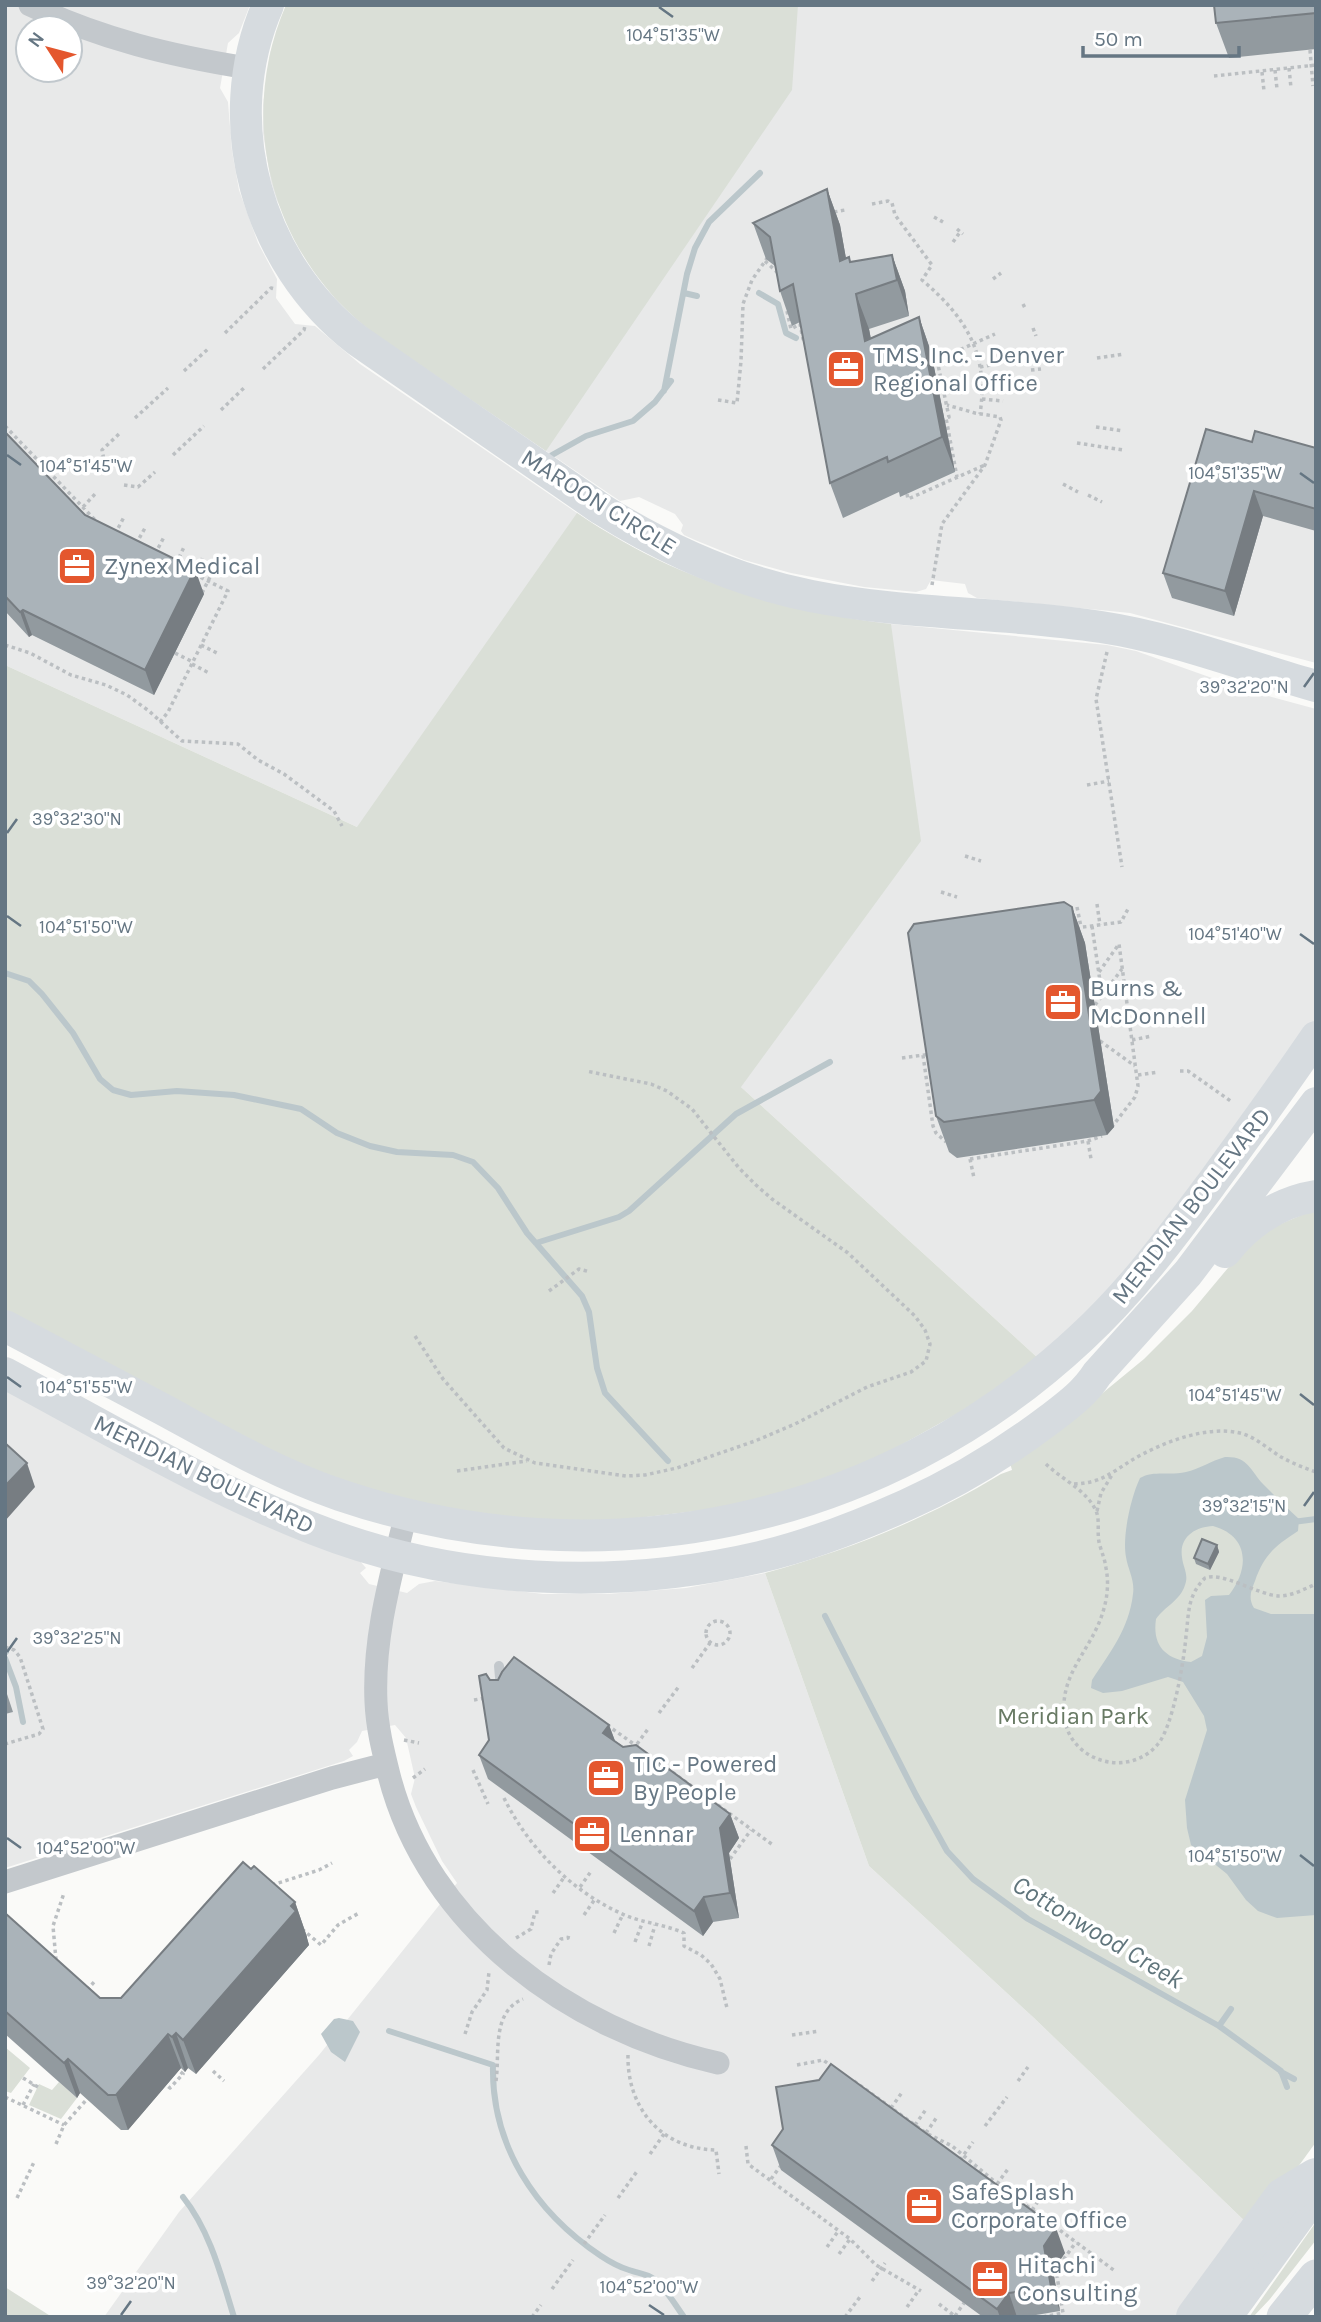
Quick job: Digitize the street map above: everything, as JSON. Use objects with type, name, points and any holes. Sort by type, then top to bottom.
[{"type":"highway","points":[[1195,2317],[1283,2197],[1316,2177]]},
{"type":"main road","name":"MAROON CIRCLE","points":[[268,5],[253,45],[248,68],[247,132],[256,192],[282,254],[312,297],[366,347],[627,525],[698,561],[789,591],[843,601],[1126,631],[1316,686]]},
{"type":"main road","points":[[1310,1054],[1316,1094]]},
{"type":"main road","name":"MERIDIAN BOULEVARD","points":[[5,1326],[268,1465],[341,1496],[406,1514],[478,1528],[549,1535],[610,1536],[652,1533],[727,1522],[826,1494],[915,1456],[979,1418],[1056,1361],[1108,1312],[1145,1271],[1310,1054]]},
{"type":"main road","name":"MERIDIAN BOULEVARD","points":[[5,1373],[252,1503],[314,1530],[396,1555],[488,1572],[575,1578],[664,1573],[763,1556],[866,1523],[947,1485],[1024,1438],[1088,1387],[1197,1262],[1316,1103]]},
{"type":"main road","points":[[1088,1387],[1099,1384],[1165,1321],[1247,1228],[1287,1204],[1316,1196]]},
{"type":"main road","points":[[1224,2317],[1316,2191]]},
{"type":"main road","points":[[1284,2317],[1316,2277]]},
{"type":"street","points":[[30,5],[128,44],[248,68]]},
{"type":"street","points":[[406,1514],[380,1623],[376,1660],[377,1722],[386,1765],[402,1816],[423,1861],[456,1907],[492,1946],[544,1987],[601,2021],[659,2047],[718,2063]]},
{"type":"street","points":[[5,1882],[332,1779],[386,1765]]},
{"type":"lane","points":[[499,1666],[503,1698]]},
{"type":"path","points":[[1310,50],[1314,65],[1313,86]]},
{"type":"path","points":[[1214,76],[1314,65]]},
{"type":"path","points":[[1289,68],[1291,88]]},
{"type":"path","points":[[1275,70],[1278,89]]},
{"type":"path","points":[[1262,71],[1264,90]]},
{"type":"path","points":[[872,204],[888,201],[892,203],[895,215],[932,265],[922,280],[958,315],[975,343],[981,367],[981,414]]},
{"type":"path","points":[[832,204],[835,220]]},
{"type":"path","points":[[834,212],[845,210]]},
{"type":"path","points":[[934,217],[943,222]]},
{"type":"path","points":[[953,242],[960,231]]},
{"type":"path","points":[[718,400],[737,402],[742,309],[748,289],[772,253]]},
{"type":"path","points":[[765,261],[781,275]]},
{"type":"path","points":[[993,279],[1001,273]]},
{"type":"path","points":[[225,332],[271,288],[281,290]]},
{"type":"path","points":[[786,302],[791,329],[800,324],[803,339],[809,338]]},
{"type":"path","points":[[1023,304],[1026,310]]},
{"type":"path","points":[[263,369],[304,330],[305,321]]},
{"type":"path","points":[[1033,328],[1036,336]]},
{"type":"path","points":[[957,477],[946,418],[949,417],[947,405],[935,361],[995,334]]},
{"type":"path","points":[[184,371],[209,348]]},
{"type":"path","points":[[1097,358],[1124,354]]},
{"type":"path","points":[[981,367],[1001,363]]},
{"type":"path","points":[[1031,370],[1041,369]]},
{"type":"path","points":[[221,410],[246,386]]},
{"type":"path","points":[[135,418],[167,388]]},
{"type":"path","points":[[982,400],[1003,401]]},
{"type":"path","points":[[929,590],[933,581],[942,524],[985,465],[1002,419],[947,405]]},
{"type":"path","points":[[5,426],[104,528]]},
{"type":"path","points":[[173,455],[204,426]]},
{"type":"path","points":[[1096,427],[1124,431]]},
{"type":"path","points":[[104,465],[102,450],[120,433]]},
{"type":"path","points":[[1077,443],[1123,450]]},
{"type":"path","points":[[907,494],[908,499],[985,465]]},
{"type":"path","points":[[124,485],[138,487],[155,472]]},
{"type":"path","points":[[1063,484],[1078,492]]},
{"type":"path","points":[[78,512],[96,493]]},
{"type":"path","points":[[1088,495],[1102,502]]},
{"type":"path","points":[[124,517],[115,534],[228,591],[160,722]]},
{"type":"path","points":[[136,544],[145,528]]},
{"type":"path","points":[[155,554],[164,537]]},
{"type":"path","points":[[175,565],[184,547]]},
{"type":"path","points":[[194,574],[203,557]]},
{"type":"path","points":[[202,593],[217,564]]},
{"type":"path","points":[[5,645],[30,653],[71,675],[106,685],[127,695],[149,711],[177,738],[188,743],[237,744],[334,811],[342,826]]},
{"type":"path","points":[[201,645],[219,654]]},
{"type":"path","points":[[1108,648],[1096,699],[1122,867]]},
{"type":"path","points":[[175,653],[209,673]]},
{"type":"path","points":[[1087,785],[1110,781]]},
{"type":"path","points":[[965,856],[981,861]]},
{"type":"path","points":[[941,892],[957,897]]},
{"type":"path","points":[[1097,904],[1100,925]]},
{"type":"path","points":[[1077,907],[1080,928]]},
{"type":"path","points":[[1070,929],[1121,922],[1128,909]]},
{"type":"path","points":[[1092,926],[1102,995]]},
{"type":"path","points":[[969,1156],[1088,1141],[1107,1132],[1131,1102],[1136,1094],[1138,1075],[1119,944],[1099,972]]},
{"type":"path","points":[[1095,1005],[1122,969]]},
{"type":"path","points":[[1097,1023],[1148,1017]]},
{"type":"path","points":[[1132,1040],[1152,1036]]},
{"type":"path","points":[[1100,1041],[1136,1067]]},
{"type":"path","points":[[902,1058],[934,1054]]},
{"type":"path","points":[[923,1055],[936,1133],[951,1146]]},
{"type":"path","points":[[457,1471],[529,1461],[626,1476],[677,1468],[768,1436],[867,1387],[911,1373],[926,1361],[930,1349],[925,1330],[911,1311],[844,1249],[765,1193],[739,1168],[698,1115],[684,1103],[651,1084],[586,1071]]},
{"type":"path","points":[[1180,1071],[1188,1071],[1232,1102]]},
{"type":"path","points":[[1138,1075],[1158,1073]]},
{"type":"path","points":[[930,1107],[942,1106]]},
{"type":"path","points":[[969,1156],[1084,1136]]},
{"type":"path","points":[[1088,1141],[1091,1159]]},
{"type":"path","points":[[969,1156],[974,1178]]},
{"type":"path","points":[[551,1290],[579,1269],[590,1272]]},
{"type":"path","points":[[415,1336],[436,1370],[495,1439],[509,1451],[529,1461]]},
{"type":"path","points":[[1072,1484],[1097,1481],[1165,1445],[1223,1430],[1250,1436],[1290,1462],[1316,1472]]},
{"type":"path","points":[[1046,1464],[1072,1484],[1097,1511]]},
{"type":"path","points":[[1112,1475],[1101,1493],[1097,1511],[1099,1542],[1108,1577],[1107,1593],[1097,1628],[1068,1680],[1064,1715],[1069,1733],[1080,1749],[1102,1761],[1122,1763],[1140,1758],[1164,1736],[1183,1655],[1189,1601],[1208,1573],[1257,1592],[1286,1595],[1316,1584]]},
{"type":"path","points":[[717,1621],[730,1629],[728,1640],[718,1646],[710,1643],[706,1636],[707,1628],[717,1621]]},
{"type":"path","points":[[692,1668],[710,1643]]},
{"type":"path","points":[[5,1647],[20,1657],[43,1729],[39,1734],[5,1744]]},
{"type":"path","points":[[659,1713],[680,1685]]},
{"type":"path","points":[[603,1721],[646,1753]]},
{"type":"path","points":[[629,1755],[648,1729]]},
{"type":"path","points":[[402,1738],[407,1742],[419,1743]]},
{"type":"path","points":[[657,1760],[773,1845]]},
{"type":"path","points":[[412,1780],[417,1773],[425,1769]]},
{"type":"path","points":[[473,1770],[488,1804]]},
{"type":"path","points":[[504,1798],[530,1841],[580,1888],[623,1914],[682,1931],[685,1936],[684,1946],[708,1960],[720,1979],[727,2008]]},
{"type":"path","points":[[730,1859],[752,1829]]},
{"type":"path","points":[[267,1887],[332,1863]]},
{"type":"path","points":[[580,1888],[592,1870]]},
{"type":"path","points":[[554,1893],[565,1876]]},
{"type":"path","points":[[59,1967],[53,1933],[64,1893]]},
{"type":"path","points":[[584,1915],[596,1899]]},
{"type":"path","points":[[514,1938],[531,1929],[535,1912],[539,1912]]},
{"type":"path","points":[[298,1925],[321,1945],[338,1925],[359,1913]]},
{"type":"path","points":[[614,1933],[623,1914]]},
{"type":"path","points":[[635,1942],[643,1921]]},
{"type":"path","points":[[649,1946],[654,1925]]},
{"type":"path","points":[[303,1940],[308,1934]]},
{"type":"path","points":[[549,1967],[553,1949],[561,1939],[568,1938],[569,1934]]},
{"type":"path","points":[[465,2034],[472,2012],[487,1990],[488,1969]]},
{"type":"path","points":[[82,1996],[95,1981]]},
{"type":"path","points":[[496,2081],[498,2043],[503,2020],[511,2005],[525,1998]]},
{"type":"path","points":[[792,2035],[819,2031]]},
{"type":"path","points":[[629,2050],[629,2071],[635,2097],[643,2112],[664,2134],[686,2146],[716,2150],[719,2174]]},
{"type":"path","points":[[797,2065],[823,2060],[835,2068]]},
{"type":"path","points":[[155,2075],[170,2088],[183,2074],[169,2061]]},
{"type":"path","points":[[1018,2081],[1028,2067]]},
{"type":"path","points":[[213,2071],[224,2081]]},
{"type":"path","points":[[846,2076],[926,2133],[946,2142],[998,2185],[1008,2169]]},
{"type":"path","points":[[23,2078],[36,2086],[23,2105]]},
{"type":"path","points":[[882,2111],[903,2091]]},
{"type":"path","points":[[56,2144],[64,2125],[92,2093]]},
{"type":"path","points":[[5,2097],[64,2125]]},
{"type":"path","points":[[985,2126],[1007,2097]]},
{"type":"path","points":[[68,2108],[74,2113]]},
{"type":"path","points":[[915,2125],[927,2108]]},
{"type":"path","points":[[926,2133],[937,2117]]},
{"type":"path","points":[[650,2154],[664,2134]]},
{"type":"path","points":[[960,2160],[973,2142]]},
{"type":"path","points":[[746,2146],[748,2164],[839,2230],[881,2269],[920,2290],[907,2306]]},
{"type":"path","points":[[17,2198],[35,2160]]},
{"type":"path","points":[[771,2179],[784,2162]]},
{"type":"path","points":[[618,2198],[638,2170]]},
{"type":"path","points":[[1025,2214],[1044,2193]]},
{"type":"path","points":[[1015,2197],[1115,2271]]},
{"type":"path","points":[[584,2244],[605,2215]]},
{"type":"path","points":[[827,2247],[839,2230]]},
{"type":"path","points":[[839,2254],[850,2239]]},
{"type":"path","points":[[1043,2317],[1063,2313],[1056,2270],[1076,2242]]},
{"type":"path","points":[[552,2289],[573,2260]]},
{"type":"path","points":[[872,2281],[885,2263]]},
{"type":"path","points":[[845,2317],[860,2297]]},
{"type":"path","points":[[939,2304],[956,2316],[964,2303]]},
{"type":"path","points":[[532,2317],[541,2305]]},
{"type":"shaded area","points":[[5,5],[250,5],[239,33],[228,43],[220,88],[228,102],[232,151],[239,190],[258,243],[277,279],[276,298],[295,324],[315,326],[360,364],[593,524],[657,561],[749,596],[817,614],[1107,645],[1136,651],[1243,689],[1316,709],[1316,1022],[1135,1263],[1039,1359],[741,1087],[357,827],[5,665]]},
{"type":"shaded area","points":[[286,5],[1316,5],[1316,663],[1130,613],[977,598],[968,593],[965,584],[931,580],[926,589],[916,592],[864,587],[791,573],[744,560],[684,535],[681,531],[683,525],[675,514],[639,497],[620,501],[428,371],[335,299],[277,201],[271,182],[263,133],[263,105],[270,53]]},
{"type":"shaded area","points":[[5,1388],[360,1561],[366,1568],[360,1573],[369,1584],[407,1593],[419,1584],[435,1581],[543,1594],[607,1594],[686,1588],[765,1573],[869,1866],[1034,2018],[1253,2229],[1180,2317],[104,2317],[179,2212],[319,2055],[457,1883],[442,1861],[416,1807],[411,1794],[415,1778],[406,1738],[395,1725],[362,1731],[349,1750],[353,1756],[344,1761],[5,1868]]},
{"type":"shaded area","points":[[1225,1457],[1244,1461],[1299,1519],[1298,1531],[1277,1547],[1262,1564],[1252,1588],[1251,1598],[1254,1608],[1271,1614],[1316,1614],[1316,1915],[1277,1918],[1258,1911],[1246,1900],[1227,1874],[1191,1845],[1185,1800],[1207,1730],[1204,1716],[1183,1682],[1168,1677],[1122,1691],[1103,1693],[1091,1688],[1092,1680],[1112,1650],[1131,1607],[1133,1584],[1126,1557],[1125,1538],[1133,1495],[1140,1478],[1151,1474],[1186,1472]],"holes":[[[1213,1526],[1234,1537],[1242,1554],[1243,1564],[1236,1585],[1229,1595],[1211,1596],[1205,1600],[1207,1637],[1202,1656],[1191,1662],[1174,1658],[1159,1644],[1155,1628],[1156,1619],[1180,1595],[1185,1585],[1183,1544],[1190,1534],[1200,1528]]]},
{"type":"shaded area","points":[[334,2019],[353,2021],[360,2032],[345,2062],[331,2052],[321,2034]]},
{"type":"green space","points":[[286,5],[798,5],[792,90],[546,451],[361,324],[324,285],[300,250],[282,212],[270,172],[264,130],[265,88],[272,46]]},
{"type":"green space","points":[[577,513],[651,556],[727,588],[807,610],[891,624],[921,841],[741,1087],[1039,1359],[996,1392],[858,1469],[747,1505],[579,1525],[434,1509],[293,1464],[5,1313],[5,665],[357,827]]},
{"type":"green space","name":"Meridian Park","points":[[1316,1209],[1316,2142],[1253,2229],[1034,2018],[869,1866],[765,1573],[887,1532],[1012,1470],[1010,1463],[1082,1410],[1144,1359],[1192,1311],[1238,1256],[1271,1228]]},
{"type":"green space","points":[[5,2047],[30,2068],[11,2093],[5,2091]]},
{"type":"green space","points":[[59,2082],[77,2098],[61,2119],[29,2105],[39,2084],[52,2090]]},
{"type":"green space","points":[[1316,2222],[1316,2240],[1270,2299],[1253,2317],[1249,2317]]},
{"type":"green space","points":[[5,2287],[52,2317],[5,2317]]},
{"type":"building","points":[[1214,5],[1316,5],[1316,13],[1216,23]]},
{"type":"building","name":"TMS, Inc. - Denver Regional Office","points":[[827,189],[840,261],[849,257],[850,262],[892,255],[897,280],[856,294],[865,341],[919,317],[942,437],[888,462],[887,457],[830,483],[793,284],[780,291],[770,237],[753,223]]},
{"type":"building","points":[[1206,429],[1252,442],[1255,431],[1316,448],[1316,509],[1254,491],[1225,591],[1163,573]]},
{"type":"building","name":"Zynex Medical","points":[[5,432],[85,515],[195,569],[145,670],[23,610],[20,612],[5,596]]},
{"type":"building","points":[[1064,902],[1072,907],[1101,1091],[1094,1100],[944,1122],[936,1116],[908,933],[914,924]]},
{"type":"building","points":[[5,1443],[27,1463],[5,1486]]},
{"type":"building","points":[[1202,1539],[1217,1545],[1208,1564],[1194,1558]]},
{"type":"building","points":[[514,1657],[609,1725],[603,1733],[623,1747],[636,1745],[730,1814],[720,1828],[730,1893],[704,1897],[694,1911],[479,1755],[489,1740],[479,1676],[486,1674],[490,1680],[498,1680]]},
{"type":"building","points":[[243,1862],[251,1869],[254,1866],[295,1902],[291,1906],[296,1911],[183,2040],[176,2033],[172,2037],[168,2034],[116,2095],[108,2095],[68,2059],[64,2063],[5,2011],[5,1913],[100,1998],[121,1998]]},
{"type":"building","points":[[831,2064],[1056,2228],[1044,2246],[1051,2287],[1009,2293],[997,2309],[772,2145],[783,2129],[776,2087],[819,2080]]},
{"type":"waterway","points":[[664,391],[687,274],[695,248],[709,222],[760,173]]},
{"type":"waterway","points":[[684,293],[697,296]]},
{"type":"waterway","points":[[759,293],[778,304],[786,333],[796,338]]},
{"type":"waterway","points":[[552,455],[586,436],[633,421],[655,402],[671,381]]},
{"type":"waterway","name":"Cottonwood Creek","points":[[5,973],[29,981],[42,994],[73,1033],[100,1079],[113,1090],[131,1095],[177,1091],[234,1095],[301,1109],[337,1133],[370,1146],[397,1152],[453,1155],[473,1162],[498,1188],[527,1233],[582,1296],[589,1312],[597,1368],[605,1393],[668,1461]]},
{"type":"waterway","points":[[536,1243],[619,1217],[629,1211],[736,1114],[830,1062]]},
{"type":"waterway","points":[[1293,1522],[1316,1519]]},
{"type":"waterway","name":"Cottonwood Creek","points":[[825,1616],[947,1851],[973,1879],[1028,1919],[1219,2026],[1281,2071],[1287,2087]]},
{"type":"waterway","points":[[5,1658],[16,1687],[23,1722]]},
{"type":"waterway","points":[[1219,2026],[1231,2009]]},
{"type":"waterway","points":[[389,2031],[493,2065],[494,2094],[500,2122],[509,2149],[537,2197],[556,2219],[601,2256],[654,2279],[684,2317]]},
{"type":"waterway","name":"Cottonwood Creek","points":[[1281,2072],[1294,2079]]},
{"type":"waterway","points":[[183,2197],[208,2239],[234,2317]]},
{"type":"place","name":"TMS, Inc. - Denver Regional Office","points":[[846,369]]},
{"type":"place","name":"Zynex Medical","points":[[77,566]]},
{"type":"place","name":"Burns & McDonnell","points":[[1063,1002]]},
{"type":"place","name":"TIC - Powered By People","points":[[606,1778]]},
{"type":"place","name":"Lennar","points":[[592,1834]]},
{"type":"place","name":"SafeSplash Corporate Office","points":[[924,2206]]},
{"type":"place","name":"Hitachi Consulting","points":[[990,2279]]}]
